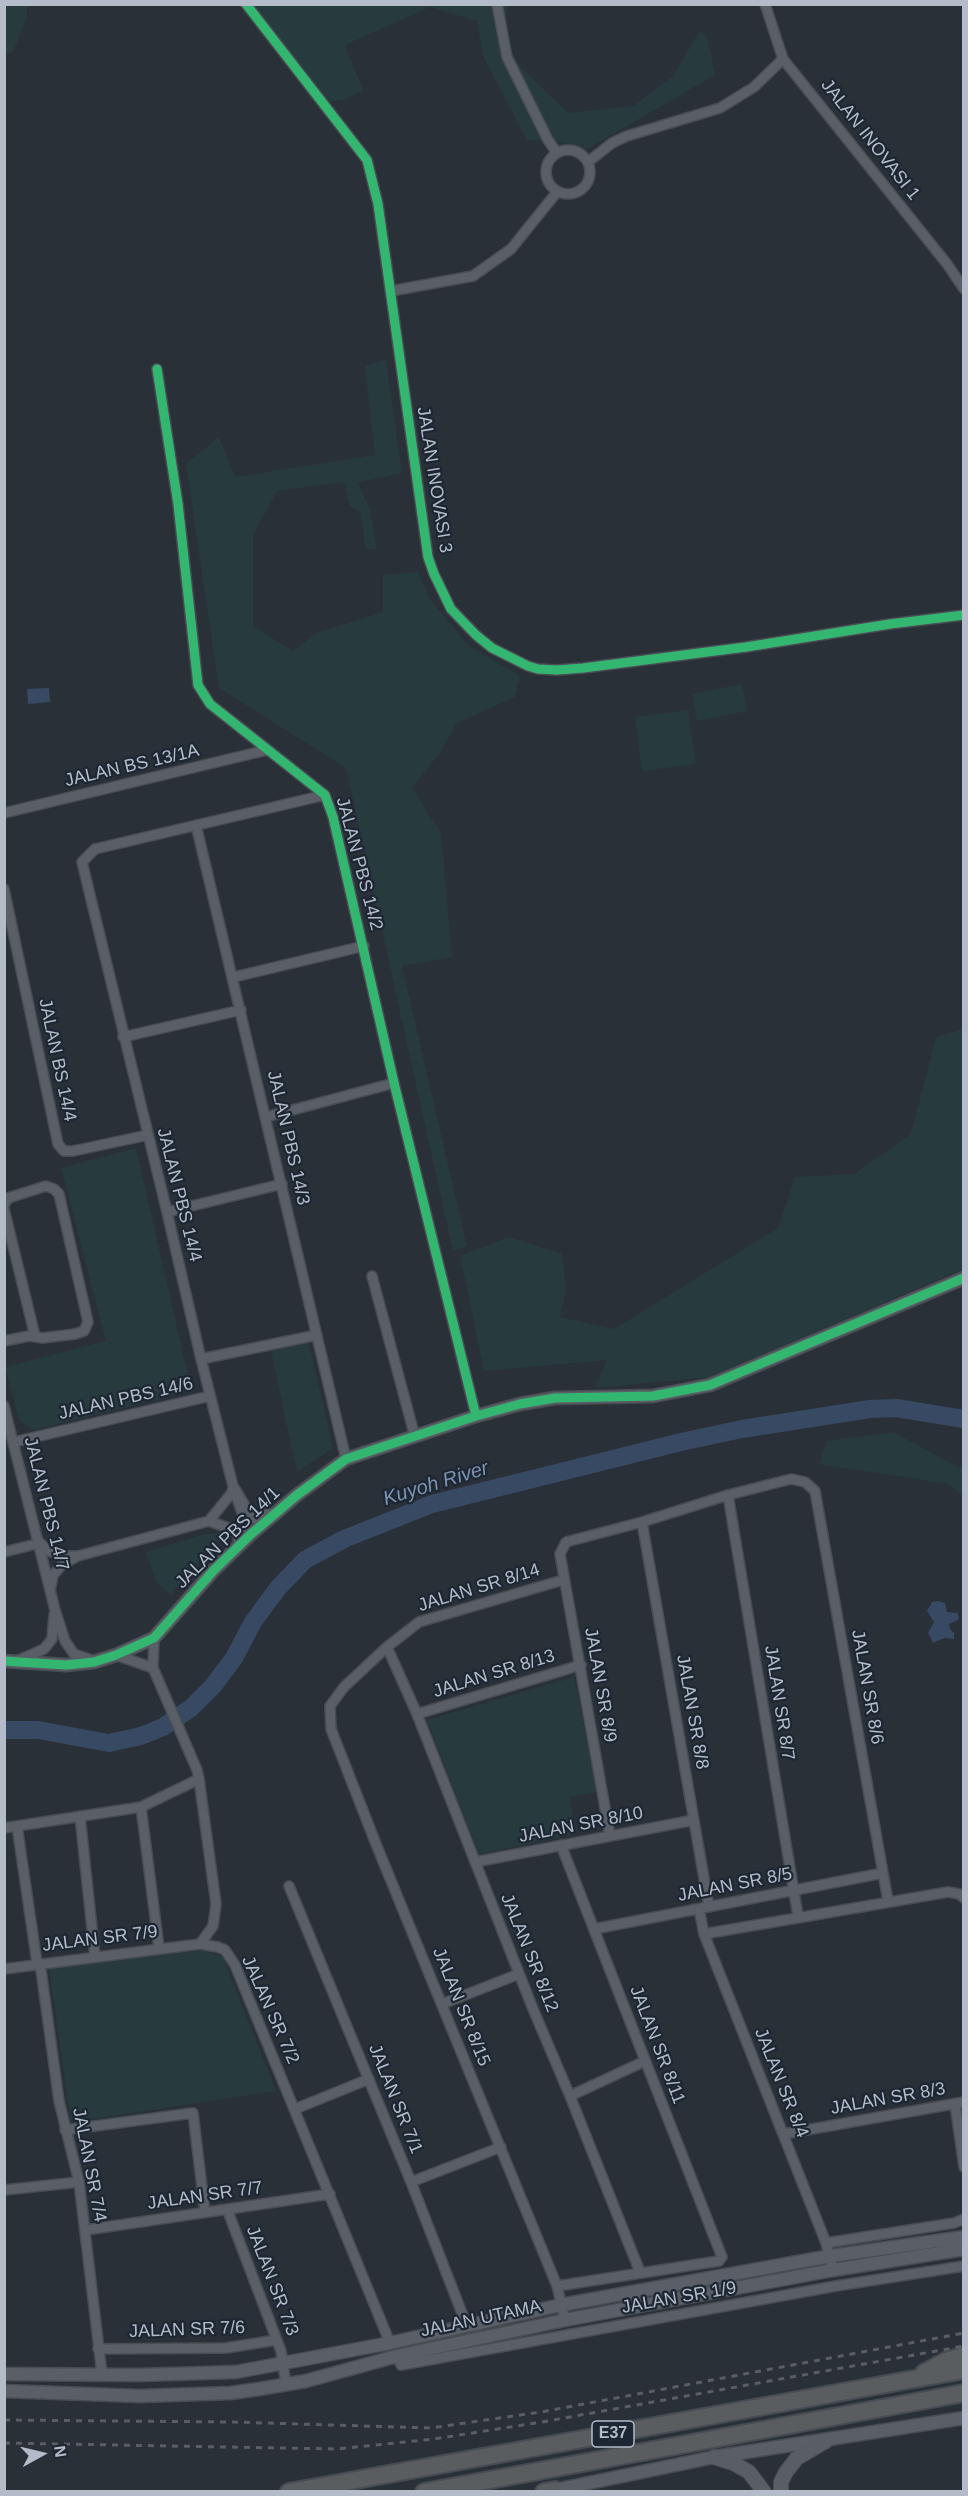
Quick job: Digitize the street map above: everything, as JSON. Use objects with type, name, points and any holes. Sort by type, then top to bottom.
[{"type":"highway","points":[[913,2379],[946,2361],[963,2356]]},
{"type":"highway","name":"E37","points":[[289,2492],[963,2370]]},
{"type":"highway","name":"E37","points":[[424,2492],[963,2393]]},
{"type":"main road","points":[[781,2492],[781,2482],[797,2458],[826,2441]]},
{"type":"main road","points":[[714,2457],[733,2463],[749,2472],[764,2492]]},
{"type":"street","name":"JALAN INOVASI 3","points":[[246,4],[367,160],[378,204],[429,562],[443,595],[461,622],[492,648],[538,669],[583,668],[963,615]]},
{"type":"street","points":[[497,4],[507,57],[548,140],[557,153]]},
{"type":"street","name":"JALAN INOVASI 1","points":[[765,4],[783,59],[947,264],[963,290]]},
{"type":"street","points":[[588,162],[612,142],[720,108],[754,87],[783,59]]},
{"type":"street","points":[[564,150],[578,152],[588,162],[589,179],[584,189],[568,195],[557,192],[548,183],[546,170],[552,157],[557,153],[564,150]]},
{"type":"street","points":[[391,291],[473,276],[511,249],[557,192]]},
{"type":"street","name":"JALAN PBS 14/2","points":[[158,369],[178,504],[198,685],[210,704],[325,795],[333,817],[394,1083],[476,1416]]},
{"type":"street","name":"JALAN BS 13/1A","points":[[4,813],[267,750]]},
{"type":"street","points":[[196,825],[325,795]]},
{"type":"street","name":"JALAN PBS 14/4","points":[[196,825],[95,849],[82,862],[210,1396],[234,1490],[250,1534]]},
{"type":"street","name":"JALAN PBS 14/3","points":[[196,825],[234,977],[346,1459]]},
{"type":"street","name":"JALAN BS 14/4","points":[[4,889],[58,1144],[64,1151],[73,1151],[148,1136]]},
{"type":"street","points":[[234,977],[364,946]]},
{"type":"street","points":[[123,1037],[241,1010]]},
{"type":"street","points":[[266,1118],[394,1083]]},
{"type":"street","points":[[167,1212],[282,1184]]},
{"type":"street","points":[[9,1340],[75,1334],[84,1331],[88,1322],[59,1194],[46,1186],[9,1198],[4,1207],[35,1336]]},
{"type":"street","points":[[372,1276],[415,1437]]},
{"type":"street","name":"JALAN PBS 14/1","points":[[10,1661],[66,1665],[94,1662],[154,1638],[214,1570],[250,1534],[330,1469],[346,1459],[476,1416],[555,1398],[653,1396],[710,1385],[963,1278]]},
{"type":"street","points":[[201,1359],[317,1335]]},
{"type":"street","name":"JALAN PBS 14/6","points":[[14,1442],[210,1396]]},
{"type":"street","name":"JALAN PBS 14/7","points":[[4,1406],[64,1641],[74,1654],[94,1662]]},
{"type":"street","name":"JALAN SR 8/6","points":[[728,1495],[791,1479],[805,1482],[815,1491],[888,1901]]},
{"type":"street","points":[[209,1521],[234,1490],[244,1509],[255,1517],[273,1515]]},
{"type":"street","points":[[642,1522],[728,1495]]},
{"type":"street","name":"JALAN SR 8/7","points":[[728,1495],[798,1916]]},
{"type":"street","points":[[50,1589],[53,1575],[63,1564],[78,1556],[209,1521],[234,1530],[238,1536],[239,1546]]},
{"type":"street","name":"JALAN SR 8/9","points":[[610,1836],[560,1554],[566,1542],[642,1522]]},
{"type":"street","name":"JALAN SR 8/8","points":[[642,1522],[709,1907]]},
{"type":"street","points":[[4,1552],[40,1543],[48,1551],[78,1556]]},
{"type":"street","name":"JALAN SR 8/14","points":[[330,1706],[344,1687],[387,1647],[419,1622],[563,1580]]},
{"type":"street","name":"JALAN PBS 14/7","points":[[10,1661],[44,1649],[52,1639],[55,1610]]},
{"type":"street","points":[[154,1638],[155,1673],[198,1774],[216,1904],[213,1926],[200,1944]]},
{"type":"street","name":"JALAN SR 8/12","points":[[387,1647],[417,1714],[640,2272]]},
{"type":"street","points":[[116,1655],[155,1673]]},
{"type":"street","name":"JALAN SR 8/13","points":[[417,1714],[580,1665]]},
{"type":"street","name":"JALAN SR 8/15","points":[[330,1706],[331,1729],[557,2286],[565,2320]]},
{"type":"street","points":[[4,1828],[141,1807],[198,1774]]},
{"type":"street","points":[[141,1807],[159,1948]]},
{"type":"street","points":[[80,1816],[95,1956]]},
{"type":"street","name":"JALAN SR 8/10","points":[[475,1862],[694,1820]]},
{"type":"street","name":"JALAN SR 7/4","points":[[17,1826],[65,2130],[79,2182],[102,2374]]},
{"type":"street","name":"JALAN SR 8/11","points":[[561,1845],[722,2257],[719,2261],[640,2272]]},
{"type":"street","name":"JALAN SR 8/5","points":[[594,1929],[883,1873]]},
{"type":"street","name":"JALAN SR 7/1","points":[[289,1886],[411,2182],[467,2326]]},
{"type":"street","points":[[704,1934],[948,1892],[959,1894],[963,1898]]},
{"type":"street","name":"JALAN SR 8/4","points":[[699,1909],[704,1934],[831,2256],[833,2270]]},
{"type":"street","name":"JALAN SR 7/2","points":[[200,1944],[225,1950],[235,1965],[390,2343]]},
{"type":"street","name":"JALAN SR 7/9","points":[[4,1969],[200,1944]]},
{"type":"street","points":[[442,2004],[519,1974]]},
{"type":"street","points":[[570,2096],[645,2061]]},
{"type":"street","points":[[295,2109],[369,2079]]},
{"type":"street","points":[[959,2103],[963,2167]]},
{"type":"street","name":"JALAN SR 8/3","points":[[784,2134],[959,2103]]},
{"type":"street","points":[[65,2130],[190,2112],[194,2114],[206,2212]]},
{"type":"street","points":[[411,2182],[501,2147]]},
{"type":"street","points":[[4,2190],[79,2182]]},
{"type":"street","name":"JALAN SR 7/7","points":[[86,2230],[330,2194]]},
{"type":"street","name":"JALAN SR 7/3","points":[[227,2209],[276,2340],[286,2385]]},
{"type":"street","points":[[826,2243],[954,2223],[963,2219]]},
{"type":"street","name":"JALAN UTAMA","points":[[4,2374],[217,2373],[283,2364],[561,2305],[831,2256],[963,2237]]},
{"type":"street","name":"JALAN UTAMA","points":[[4,2391],[140,2396],[231,2393],[286,2385],[565,2320],[963,2248]]},
{"type":"street","points":[[938,2253],[941,2269]]},
{"type":"street","name":"JALAN SR 1/9","points":[[399,2360],[963,2266]]},
{"type":"street","points":[[557,2286],[640,2272]]},
{"type":"street","points":[[705,2294],[708,2309]]},
{"type":"street","name":"JALAN SR 7/6","points":[[98,2349],[226,2348],[276,2340]]},
{"type":"street","points":[[549,2491],[714,2457],[963,2418]]},
{"type":"green space","points":[[5,4],[27,5],[27,18],[13,52],[5,54]]},
{"type":"green space","points":[[253,5],[509,5],[502,30],[518,64],[568,113],[633,106],[673,76],[700,30],[708,40],[715,75],[587,149],[560,142],[527,140],[483,56],[477,21],[430,7],[345,45],[363,90],[343,100],[330,102]]},
{"type":"green space","points":[[386,360],[402,473],[358,482],[370,510],[377,549],[366,549],[360,512],[350,506],[344,482],[277,491],[253,536],[253,626],[293,651],[316,633],[383,612],[383,575],[417,572],[430,599],[469,646],[520,676],[515,697],[457,723],[440,753],[412,788],[441,833],[452,957],[402,966],[467,1246],[453,1251],[346,768],[219,688],[186,464],[219,437],[235,477],[375,455],[365,366]]},
{"type":"green space","points":[[742,684],[747,711],[697,721],[692,694]]},
{"type":"green space","points":[[688,710],[696,764],[642,771],[635,717]]},
{"type":"green space","points":[[963,1029],[963,1269],[709,1377],[595,1388],[607,1360],[484,1371],[460,1256],[509,1237],[562,1254],[566,1287],[560,1317],[614,1329],[778,1228],[795,1177],[854,1174],[911,1134],[936,1037]]},
{"type":"green space","points":[[136,1148],[189,1380],[180,1394],[33,1430],[19,1420],[5,1367],[106,1341],[61,1168]]},
{"type":"green space","points":[[309,1343],[333,1448],[297,1472],[271,1351]]},
{"type":"green space","points":[[893,1432],[960,1468],[963,1462],[963,1496],[948,1484],[819,1464],[827,1441]]},
{"type":"green space","points":[[225,1532],[171,1595],[157,1583],[146,1552],[202,1535]]},
{"type":"green space","points":[[574,1677],[597,1792],[570,1797],[575,1834],[479,1854],[427,1720]]},
{"type":"green space","points":[[204,1950],[223,1957],[276,2091],[71,2122],[49,1969]]},
{"type":"water","points":[[49,688],[50,702],[28,704],[27,689]]},
{"type":"water","points":[[932,1602],[945,1603],[947,1612],[957,1613],[959,1617],[958,1620],[949,1624],[954,1633],[954,1639],[944,1638],[933,1643],[928,1633],[934,1622],[927,1611]]},
{"type":"waterway","name":"Kuyoh River","points":[[4,1730],[38,1730],[109,1743],[141,1736],[163,1727],[191,1708],[213,1686],[234,1658],[253,1622],[278,1588],[305,1560],[344,1539],[432,1504],[742,1429],[870,1409],[896,1408],[964,1419]]},
{"type":"railway","points":[[4,2420],[233,2422],[431,2428],[541,2412],[964,2333]]},
{"type":"railway","points":[[4,2443],[337,2449],[434,2439],[542,2422],[964,2346]]},
{"type":"cycle path","points":[[246,4],[367,160],[378,204],[428,557],[451,609],[476,635],[492,648],[528,666],[557,670],[746,647],[890,624],[964,615]]},
{"type":"cycle path","points":[[157,369],[178,504],[198,685],[210,704],[325,795],[333,817],[394,1083],[476,1416]]},
{"type":"cycle path","points":[[4,1661],[66,1665],[94,1662],[154,1638],[214,1570],[250,1535],[297,1495],[346,1459],[476,1416],[520,1404],[555,1398],[653,1396],[710,1385],[964,1278]]}]
